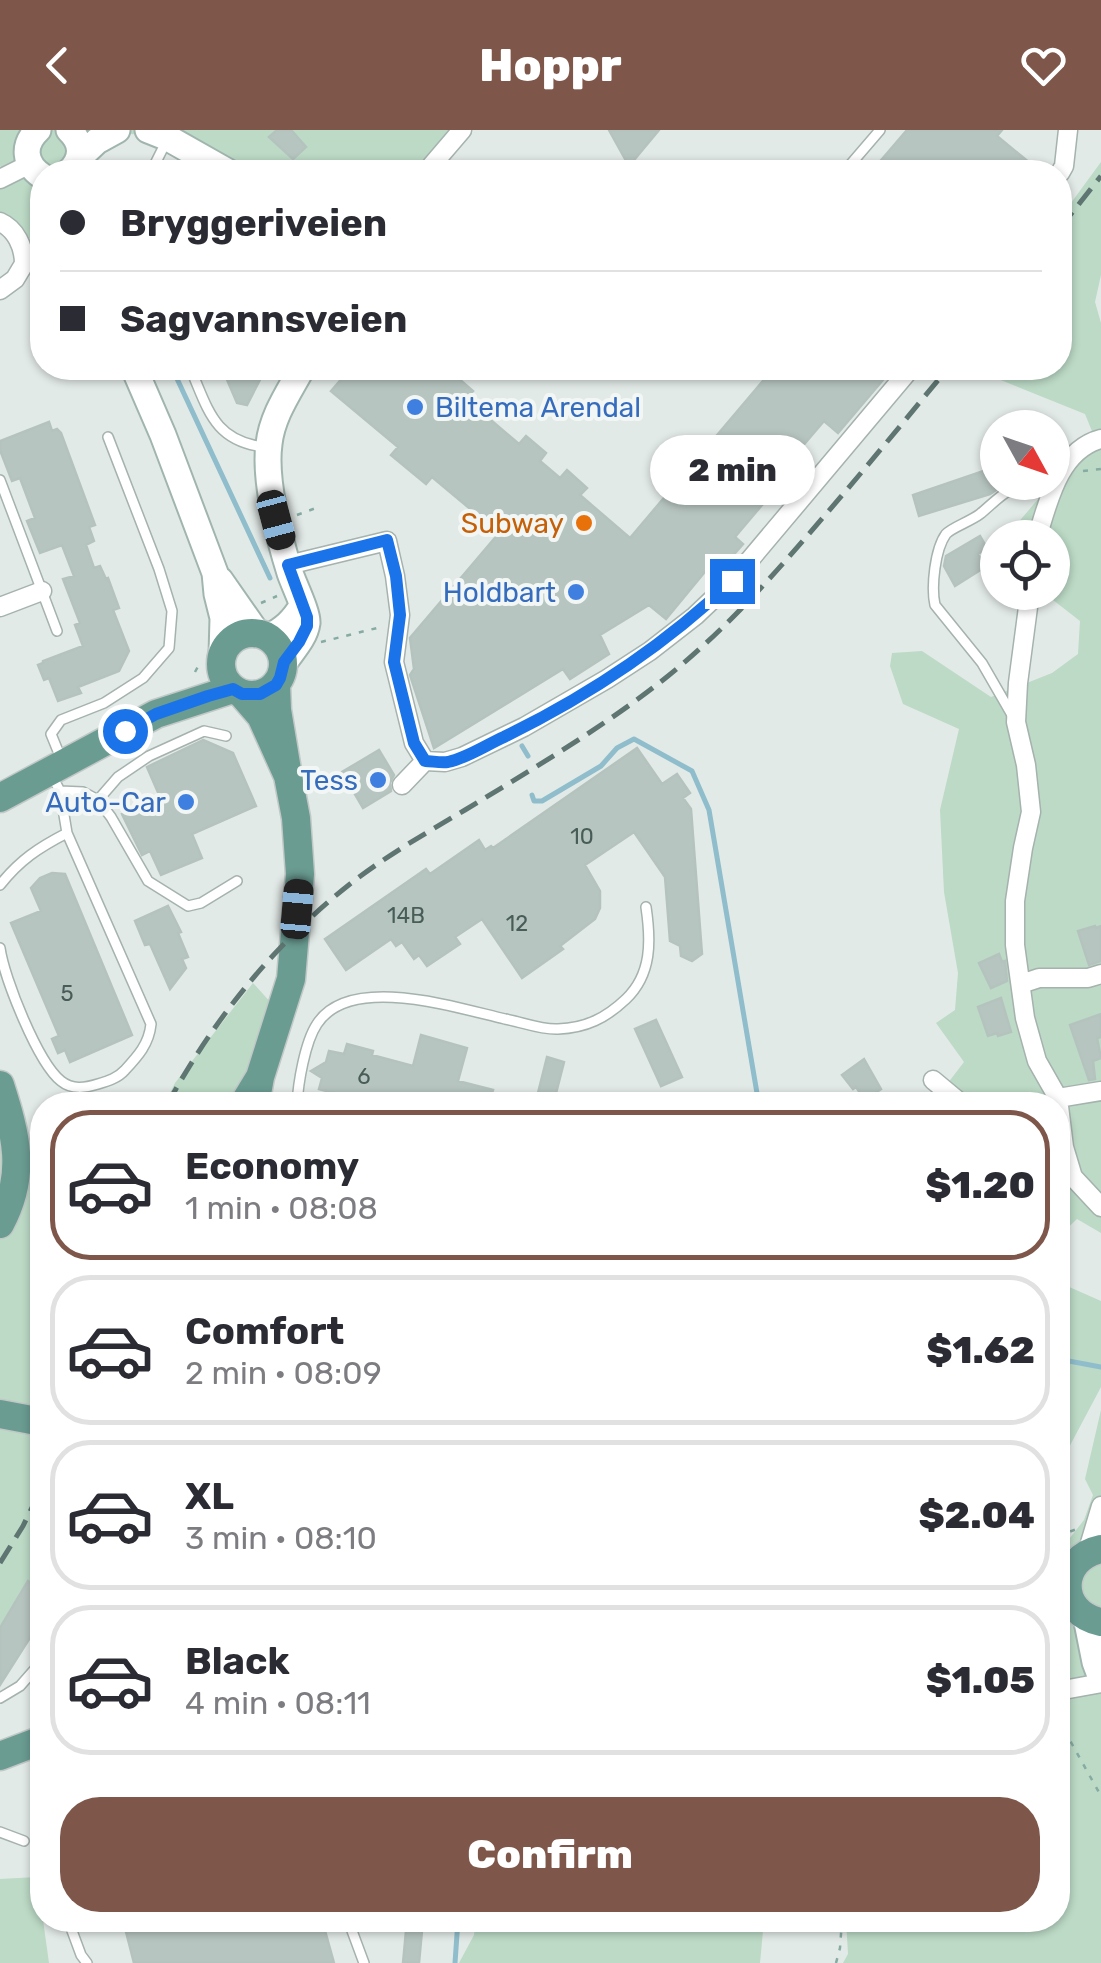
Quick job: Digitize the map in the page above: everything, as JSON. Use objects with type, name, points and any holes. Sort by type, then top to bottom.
[{"type":"main road","points":[[257,1091],[291,979],[300,874],[296,818],[277,710],[277,644],[263,635],[240,635],[232,640],[229,676],[261,716],[288,776]]},
{"type":"main road","points":[[4,794],[58,776],[200,681],[229,676],[260,694],[280,674]]},
{"type":"main road","points":[[0,1085],[18,1159],[11,1200],[0,1224]]},
{"type":"main road","points":[[0,1414],[30,1420]]},
{"type":"main road","points":[[0,1756],[30,1745]]},
{"type":"street","points":[[69,130],[78,142],[75,160]]},
{"type":"street","points":[[81,160],[97,141],[117,130]]},
{"type":"street","points":[[436,160],[462,130]]},
{"type":"street","points":[[1065,160],[1068,130]]},
{"type":"street","points":[[159,133],[207,160]]},
{"type":"street","points":[[0,178],[32,150]]},
{"type":"street","points":[[0,222],[15,234],[24,264],[14,280],[0,290]]},
{"type":"street","points":[[139,380],[215,574],[229,676]]},
{"type":"street","points":[[215,574],[263,635],[282,630],[294,618],[288,565],[276,520],[268,447],[282,405],[296,380]]},
{"type":"street","points":[[402,785],[425,761],[445,762],[462,757],[524,727],[607,679],[695,616],[732,581],[902,380]]},
{"type":"street","points":[[1070,460],[1101,439]]},
{"type":"street","points":[[288,565],[387,540],[400,615],[394,662],[397,680],[414,743],[425,761]]},
{"type":"street","points":[[0,607],[42,590]]},
{"type":"street","points":[[280,674],[307,626],[307,617],[294,599]]},
{"type":"street","points":[[1028,610],[1016,722],[1031,812],[1015,901],[1015,945],[1037,1060],[1055,1092]]},
{"type":"street","points":[[1021,984],[1039,978],[1088,978],[1101,974]]},
{"type":"street","points":[[933,1080],[947,1092]]},
{"type":"street","points":[[1070,1096],[1101,1091]]},
{"type":"street","points":[[1070,1178],[1101,1206]]},
{"type":"street","points":[[1080,1552],[1101,1506]]},
{"type":"street","points":[[1070,1688],[1101,1680],[1079,1608]]},
{"type":"lane","points":[[854,160],[880,130]]},
{"type":"lane","points":[[153,160],[159,133]]},
{"type":"lane","points":[[195,380],[214,424],[234,438],[268,447]]},
{"type":"lane","points":[[0,948],[2,968],[44,1062],[62,1083],[79,1089],[119,1076],[150,1039],[151,1024],[67,833],[51,734],[62,720],[104,703],[143,678],[168,648],[172,610],[108,437]]},
{"type":"lane","points":[[0,480],[57,631]]},
{"type":"lane","points":[[998,500],[968,523],[956,526],[944,540],[932,595],[935,605],[1002,693],[1016,722]]},
{"type":"lane","points":[[98,800],[118,777],[149,756],[204,731],[226,736]]},
{"type":"lane","points":[[58,776],[98,800],[139,869],[162,892],[188,906],[201,903],[237,881]]},
{"type":"lane","points":[[0,885],[18,862],[67,833]]},
{"type":"lane","points":[[298,1092],[302,1064],[317,1024],[349,1000],[421,1000],[555,1030],[592,1024],[635,990],[647,967],[650,936],[646,907]]},
{"type":"lane","points":[[0,1698],[30,1675]]},
{"type":"lane","points":[[0,1832],[24,1841]]},
{"type":"lane","points":[[72,1932],[87,1963]]},
{"type":"lane","points":[[352,1932],[364,1963]]},
{"type":"path","points":[[286,518],[316,508]]},
{"type":"path","points":[[259,603],[294,599]]},
{"type":"path","points":[[310,645],[388,626],[398,628]]},
{"type":"path","points":[[1070,1741],[1101,1796]]},
{"type":"path","points":[[837,1963],[841,1932]]},
{"type":"green space","points":[[0,130],[462,130],[438,160],[214,160],[173,136],[109,133],[81,160],[30,160],[30,239],[25,231],[0,215],[0,183],[5,172],[0,166]]},
{"type":"green space","points":[[1101,162],[1101,275],[1095,302],[1101,323],[1101,1233],[1077,1219],[1070,1226],[1070,1092],[941,1092],[964,1062],[936,1023],[955,1010],[958,973],[944,892],[940,810],[959,729],[903,704],[890,666],[892,653],[922,651],[991,697],[1052,673],[1078,654],[1080,621],[1066,610],[1070,610],[1070,520],[1020,520],[1037,500],[1070,500],[1070,454],[1096,441],[1085,414],[1001,380],[1072,380],[1072,202]]},
{"type":"green space","points":[[253,983],[282,1015],[257,1092],[170,1092]]},
{"type":"green space","points":[[0,1110],[30,1138],[30,1599],[0,1654]]},
{"type":"green space","points":[[1070,1287],[1101,1301],[1101,1387],[1070,1445]]},
{"type":"green space","points":[[1101,1410],[1101,1963],[843,1963],[848,1954],[847,1932],[1070,1932],[1070,1538],[1084,1520],[1093,1495],[1085,1479]]},
{"type":"green space","points":[[30,1877],[30,1932],[45,1932],[49,1963],[0,1963],[0,1879]]},
{"type":"green space","points":[[763,1932],[760,1963],[459,1963],[474,1935]]},
{"type":"building","points":[[277,130],[291,130],[306,147],[293,159],[269,137]]},
{"type":"building","points":[[609,130],[659,130],[634,160],[626,160]]},
{"type":"building","points":[[907,130],[1002,130],[997,136],[1026,160],[881,160]]},
{"type":"building","points":[[227,380],[260,380],[247,405],[237,403]]},
{"type":"building","points":[[341,380],[460,380],[483,405],[479,410],[519,444],[526,436],[546,453],[540,461],[560,478],[567,470],[587,488],[580,495],[630,538],[764,380],[883,380],[838,433],[824,421],[772,482],[778,486],[735,537],[743,544],[721,569],[713,562],[666,619],[649,605],[600,635],[609,654],[570,679],[563,669],[434,748],[410,675],[414,669],[410,638],[499,533],[432,477],[426,484],[391,455],[398,447],[331,391]]},
{"type":"building","points":[[49,422],[52,431],[57,429],[61,433],[95,525],[89,527],[94,541],[86,545],[94,568],[100,566],[108,578],[119,608],[113,610],[129,651],[119,671],[78,687],[81,693],[58,701],[49,678],[44,680],[38,665],[83,646],[75,625],[80,623],[63,579],[74,576],[62,545],[40,553],[27,521],[35,518],[20,478],[12,481],[0,450],[0,441]]},
{"type":"building","points":[[980,472],[980,497],[919,516],[913,495]]},
{"type":"building","points":[[980,536],[980,570],[955,586],[944,566],[946,556]]},
{"type":"building","points":[[203,740],[233,753],[256,806],[192,834],[202,858],[161,875],[150,851],[142,855],[122,814],[160,797],[147,767]]},
{"type":"building","points":[[637,748],[662,784],[677,774],[690,793],[683,798],[691,809],[702,954],[692,961],[681,956],[680,946],[670,941],[665,877],[634,832],[585,865],[600,891],[595,919],[560,946],[563,949],[522,978],[482,919],[455,937],[460,944],[427,966],[419,955],[414,959],[402,942],[396,946],[391,939],[346,970],[325,939],[426,869],[430,874],[479,840],[485,850],[493,848]]},
{"type":"building","points":[[379,750],[394,775],[391,791],[363,808],[342,772]]},
{"type":"building","points":[[52,873],[65,874],[132,1035],[70,1062],[65,1050],[58,1053],[52,1039],[59,1036],[11,923],[41,911],[31,888]]},
{"type":"building","points":[[168,906],[188,957],[182,959],[186,968],[170,989],[135,921]]},
{"type":"building","points":[[1101,926],[1101,961],[1089,965],[1078,931]]},
{"type":"building","points":[[999,954],[1005,961],[1007,981],[991,988],[979,963]]},
{"type":"building","points":[[1001,998],[1011,1032],[988,1036],[978,1007]]},
{"type":"building","points":[[1101,1014],[1101,1037],[1097,1038],[1101,1058],[1093,1061],[1095,1079],[1089,1080],[1070,1025]]},
{"type":"building","points":[[656,1020],[682,1077],[661,1086],[635,1029]]},
{"type":"building","points":[[421,1035],[467,1048],[458,1081],[492,1092],[330,1092],[319,1089],[322,1078],[311,1071],[326,1062],[329,1051],[344,1054],[347,1044],[413,1066]]},
{"type":"building","points":[[547,1057],[564,1062],[556,1092],[538,1092]]},
{"type":"building","points":[[864,1059],[881,1089],[859,1092],[842,1075]]},
{"type":"building","points":[[30,1582],[30,1638],[0,1685],[0,1628]]},
{"type":"building","points":[[126,1932],[325,1932],[334,1963],[134,1963]]},
{"type":"building","points":[[406,1932],[422,1932],[419,1963],[403,1963]]},
{"type":"waterway","points":[[178,380],[270,578]]},
{"type":"waterway","points":[[532,795],[534,801],[542,801],[601,766],[617,748],[634,739],[692,771],[709,810],[757,1092]]},
{"type":"waterway","points":[[522,746],[528,756]]},
{"type":"waterway","points":[[1070,1361],[1101,1367]]},
{"type":"waterway","points":[[455,1963],[457,1932]]},
{"type":"railway","points":[[1072,213],[1101,176]]},
{"type":"railway","points":[[175,1092],[204,1043],[247,985],[322,907],[421,836],[594,730],[687,660],[774,573],[938,380]]},
{"type":"railway","points":[[0,1563],[30,1512]]},
{"type":"place","name":"Biltema Arendal","points":[[415,407]]},
{"type":"place","name":"Subway","points":[[584,523]]},
{"type":"place","name":"Holdbart","points":[[576,592]]},
{"type":"place","name":"Tess","points":[[378,780]]},
{"type":"place","name":"Auto-Car","points":[[186,802]]},
{"type":"route","points":[[125,731],[156,714],[233,689],[251,696],[268,691],[276,685],[284,662],[307,626],[288,565],[387,540],[400,615],[394,662],[397,680],[414,743],[425,761],[445,762],[462,757],[607,679],[695,616],[732,581]]}]
